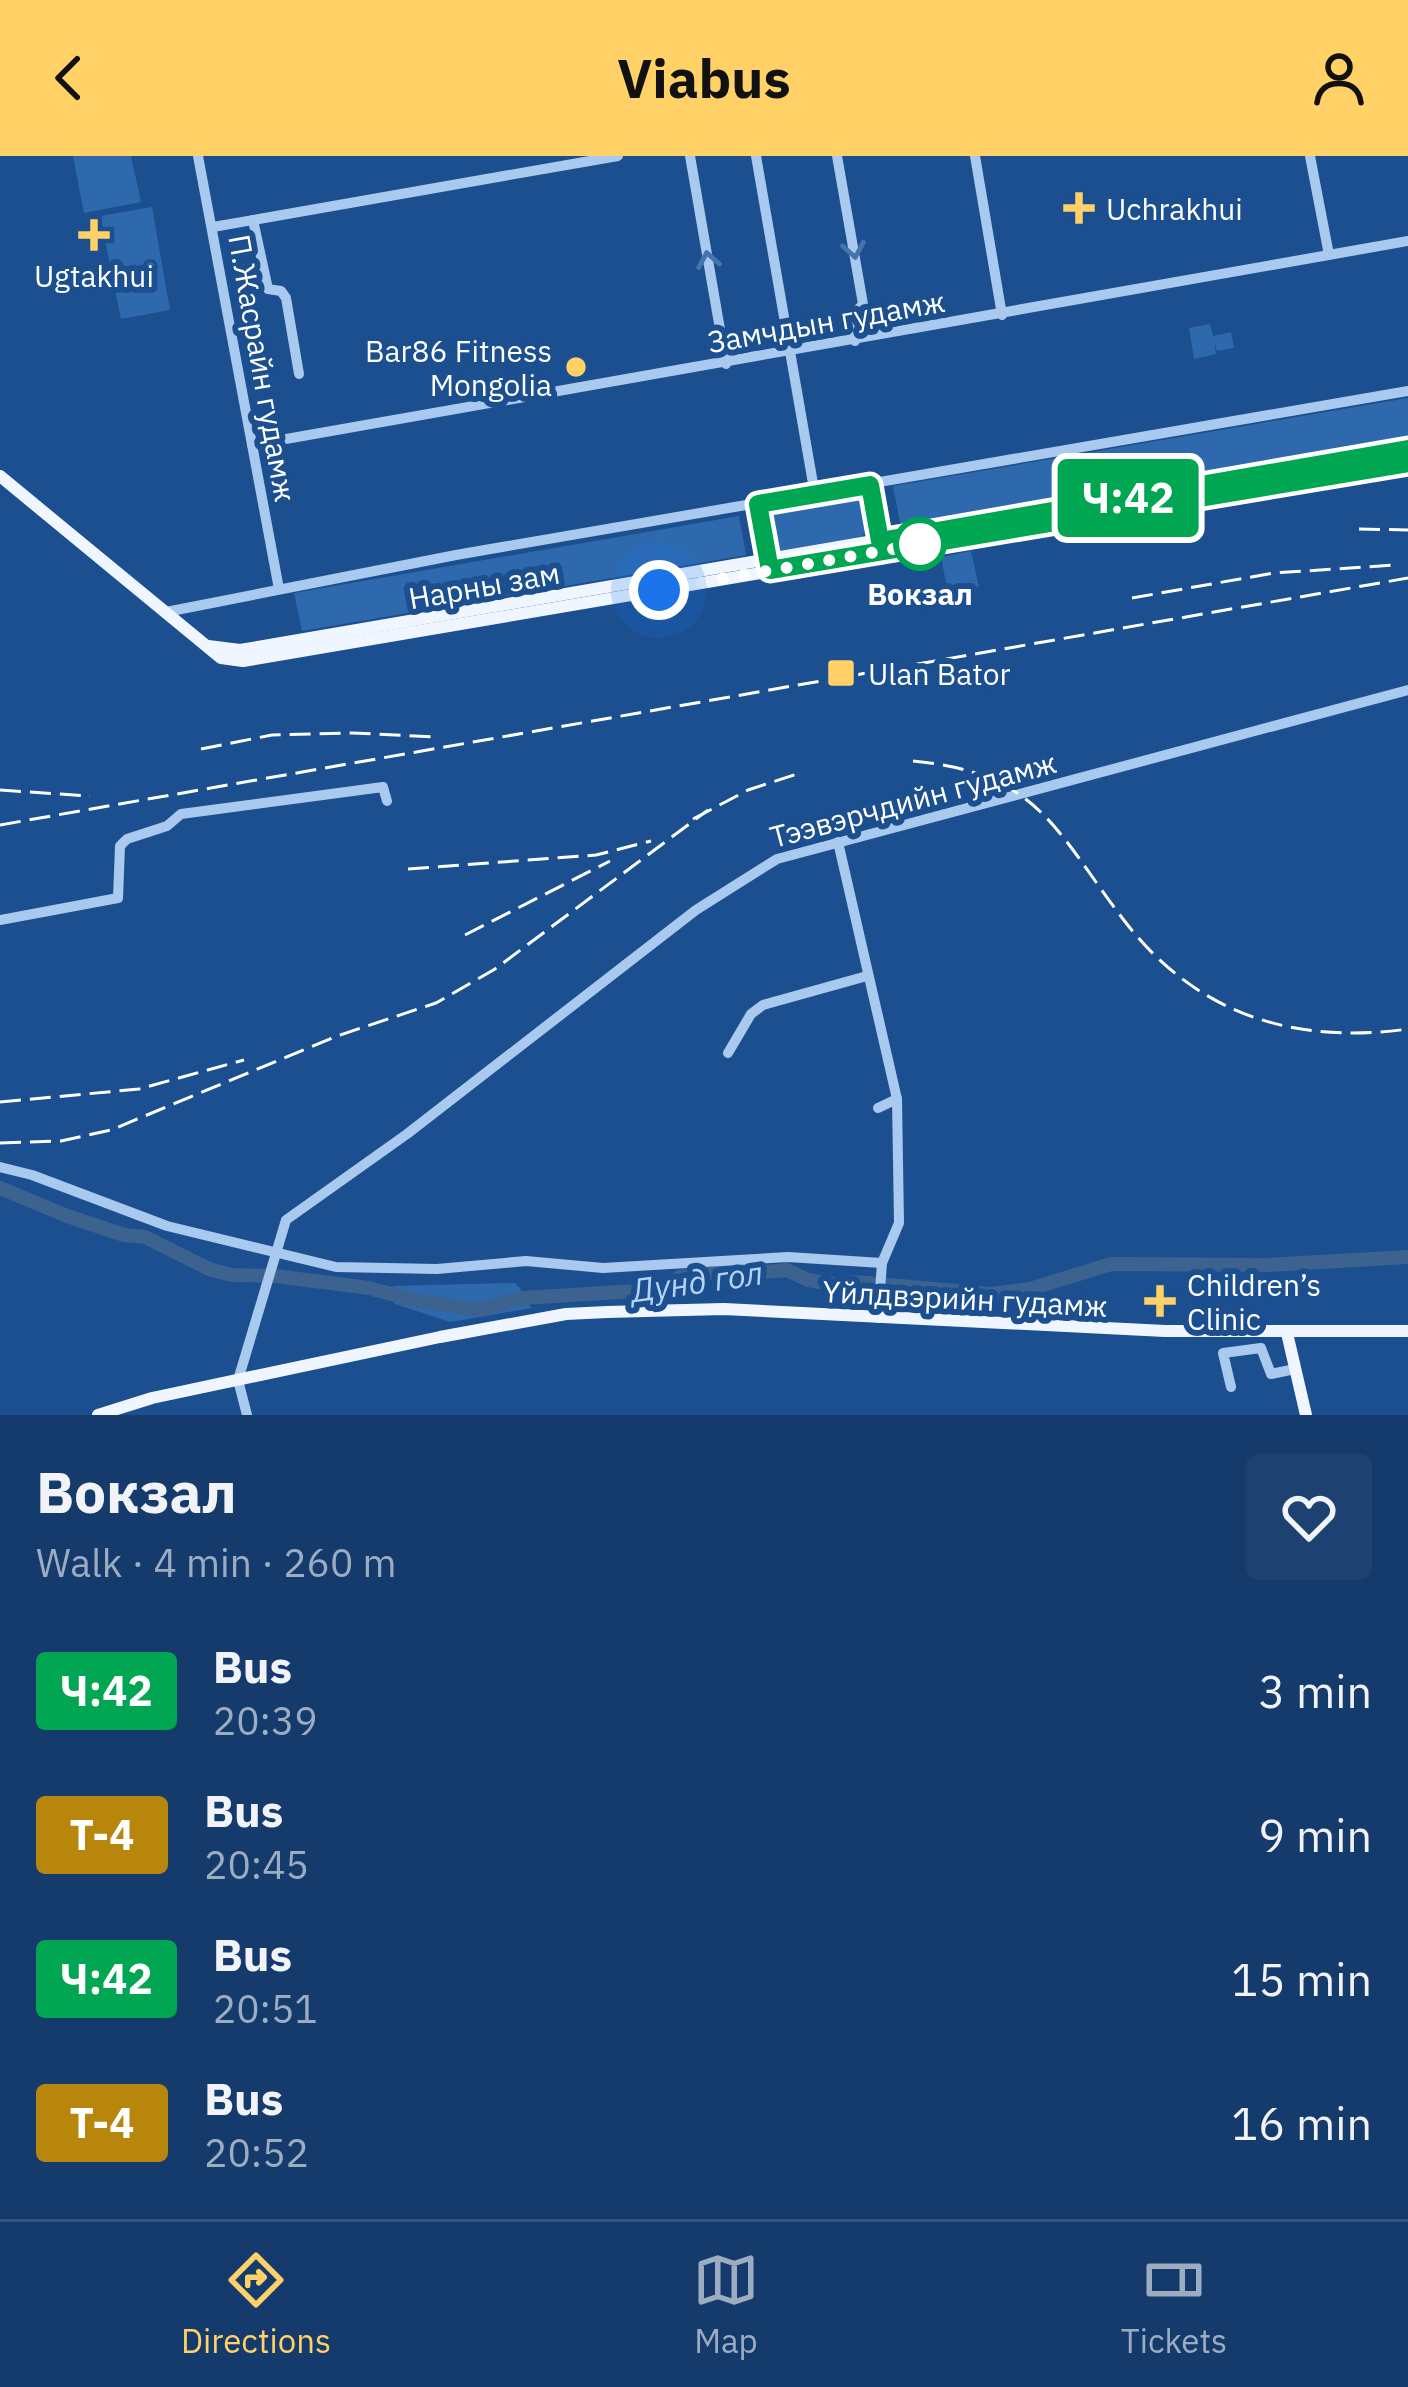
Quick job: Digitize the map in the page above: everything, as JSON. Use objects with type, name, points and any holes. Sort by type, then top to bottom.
[{"type":"main road","points":[[881,546],[1408,449]]},
{"type":"main road","points":[[881,546],[1408,463]]},
{"type":"main road","name":"Нарны зам","points":[[0,476],[221,658],[243,661],[881,546]]},
{"type":"main road","name":"Yйлдвэрийн гудамж","points":[[98,1415],[152,1398],[566,1314],[724,1309],[878,1313],[1119,1330],[1408,1330]]},
{"type":"main road","points":[[1287,1333],[1306,1415]]},
{"type":"street","name":"П.Жасрайн гудамж","points":[[198,156],[279,589]]},
{"type":"street","points":[[213,227],[617,156]]},
{"type":"street","points":[[690,156],[726,364]]},
{"type":"street","points":[[757,156],[815,495]]},
{"type":"street","points":[[837,156],[863,304],[853,315],[855,341]]},
{"type":"street","points":[[975,156],[1001,315]]},
{"type":"street","points":[[1310,156],[1329,256]]},
{"type":"street","points":[[253,220],[268,289],[281,291],[286,298],[299,374]]},
{"type":"street","name":"Замчдын гудамж","points":[[253,445],[1408,241]]},
{"type":"street","points":[[166,612],[1408,392]]},
{"type":"street","points":[[870,485],[881,546]]},
{"type":"street","points":[[758,504],[769,565]]},
{"type":"street","name":"Тээвэрчдийн гудамж","points":[[238,1380],[286,1220],[426,1119],[696,910],[763,865],[1408,690]]},
{"type":"street","points":[[0,920],[118,898],[120,845],[167,826],[182,814],[382,787],[387,801]]},
{"type":"street","points":[[838,842],[897,1099],[899,1223],[881,1266],[878,1313]]},
{"type":"street","points":[[728,1053],[763,1005],[867,976]]},
{"type":"street","points":[[878,1108],[897,1099]]},
{"type":"street","points":[[0,1167],[274,1258],[336,1267],[437,1269],[526,1261],[603,1268],[788,1257],[881,1266]]},
{"type":"street","points":[[1231,1387],[1222,1353],[1261,1348],[1270,1374],[1294,1369]]},
{"type":"street","points":[[238,1380],[247,1415]]},
{"type":"shaded area","points":[[73,156],[131,156],[141,202],[84,213]]},
{"type":"shaded area","points":[[152,207],[170,310],[121,319],[100,216]]},
{"type":"shaded area","points":[[1210,324],[1213,336],[1231,332],[1234,348],[1217,351],[1214,341],[1216,354],[1194,359],[1189,328]]},
{"type":"shaded area","points":[[1408,398],[1408,439],[901,528],[893,486]]},
{"type":"shaded area","points":[[854,495],[859,499],[865,532],[861,538],[782,552],[777,548],[771,514],[775,508]]},
{"type":"shaded area","points":[[739,516],[746,555],[302,631],[294,593]]},
{"type":"shaded area","points":[[971,551],[979,587],[948,593],[941,557]]},
{"type":"shaded area","points":[[515,1283],[524,1293],[473,1303],[440,1301],[390,1286]]},
{"type":"shaded area","points":[[391,1298],[458,1310],[524,1301],[532,1308],[450,1322],[395,1304]]},
{"type":"waterway","name":"Дунд гол","points":[[0,1188],[67,1216],[145,1237],[231,1275],[369,1288],[480,1310],[522,1298],[654,1290],[680,1277],[741,1269],[754,1273],[787,1270],[831,1284],[991,1294],[1030,1289],[1111,1264],[1268,1265],[1408,1257]]},
{"type":"railway","points":[[1359,529],[1408,530]]},
{"type":"railway","points":[[1132,598],[1274,573],[1396,565]]},
{"type":"railway","points":[[0,825],[1408,578]]},
{"type":"railway","points":[[201,749],[272,735],[436,737]]},
{"type":"railway","points":[[913,761],[989,778],[1040,811],[1151,952],[1214,1000],[1249,1016],[1325,1032],[1408,1029]]},
{"type":"railway","points":[[693,819],[748,790],[803,772]]},
{"type":"railway","points":[[0,790],[90,796]]},
{"type":"railway","points":[[0,1143],[61,1141],[111,1130],[337,1036],[436,1003],[495,969],[708,810]]},
{"type":"railway","points":[[408,869],[596,855],[651,841]]},
{"type":"railway","points":[[465,935],[610,861]]},
{"type":"railway","points":[[0,1102],[139,1089],[244,1060]]},
{"type":"bus line","name":"Ч:42","points":[[1408,449],[880,541],[870,485],[758,504],[770,570],[1408,463]]},
{"type":"place","name":"Uchrakhui","points":[[1079,208]]},
{"type":"place","name":"Ugtakhui","points":[[94,235]]},
{"type":"place","name":"Bar86 Fitness Mongolia","points":[[576,367]]},
{"type":"place","name":"Вокзал","points":[[920,544]]},
{"type":"place","name":"Ulan Bator","points":[[841,673]]},
{"type":"place","name":"Children’s Clinic","points":[[1160,1301]]},
{"type":"route","points":[[659,590],[933,542],[920,544]]}]
